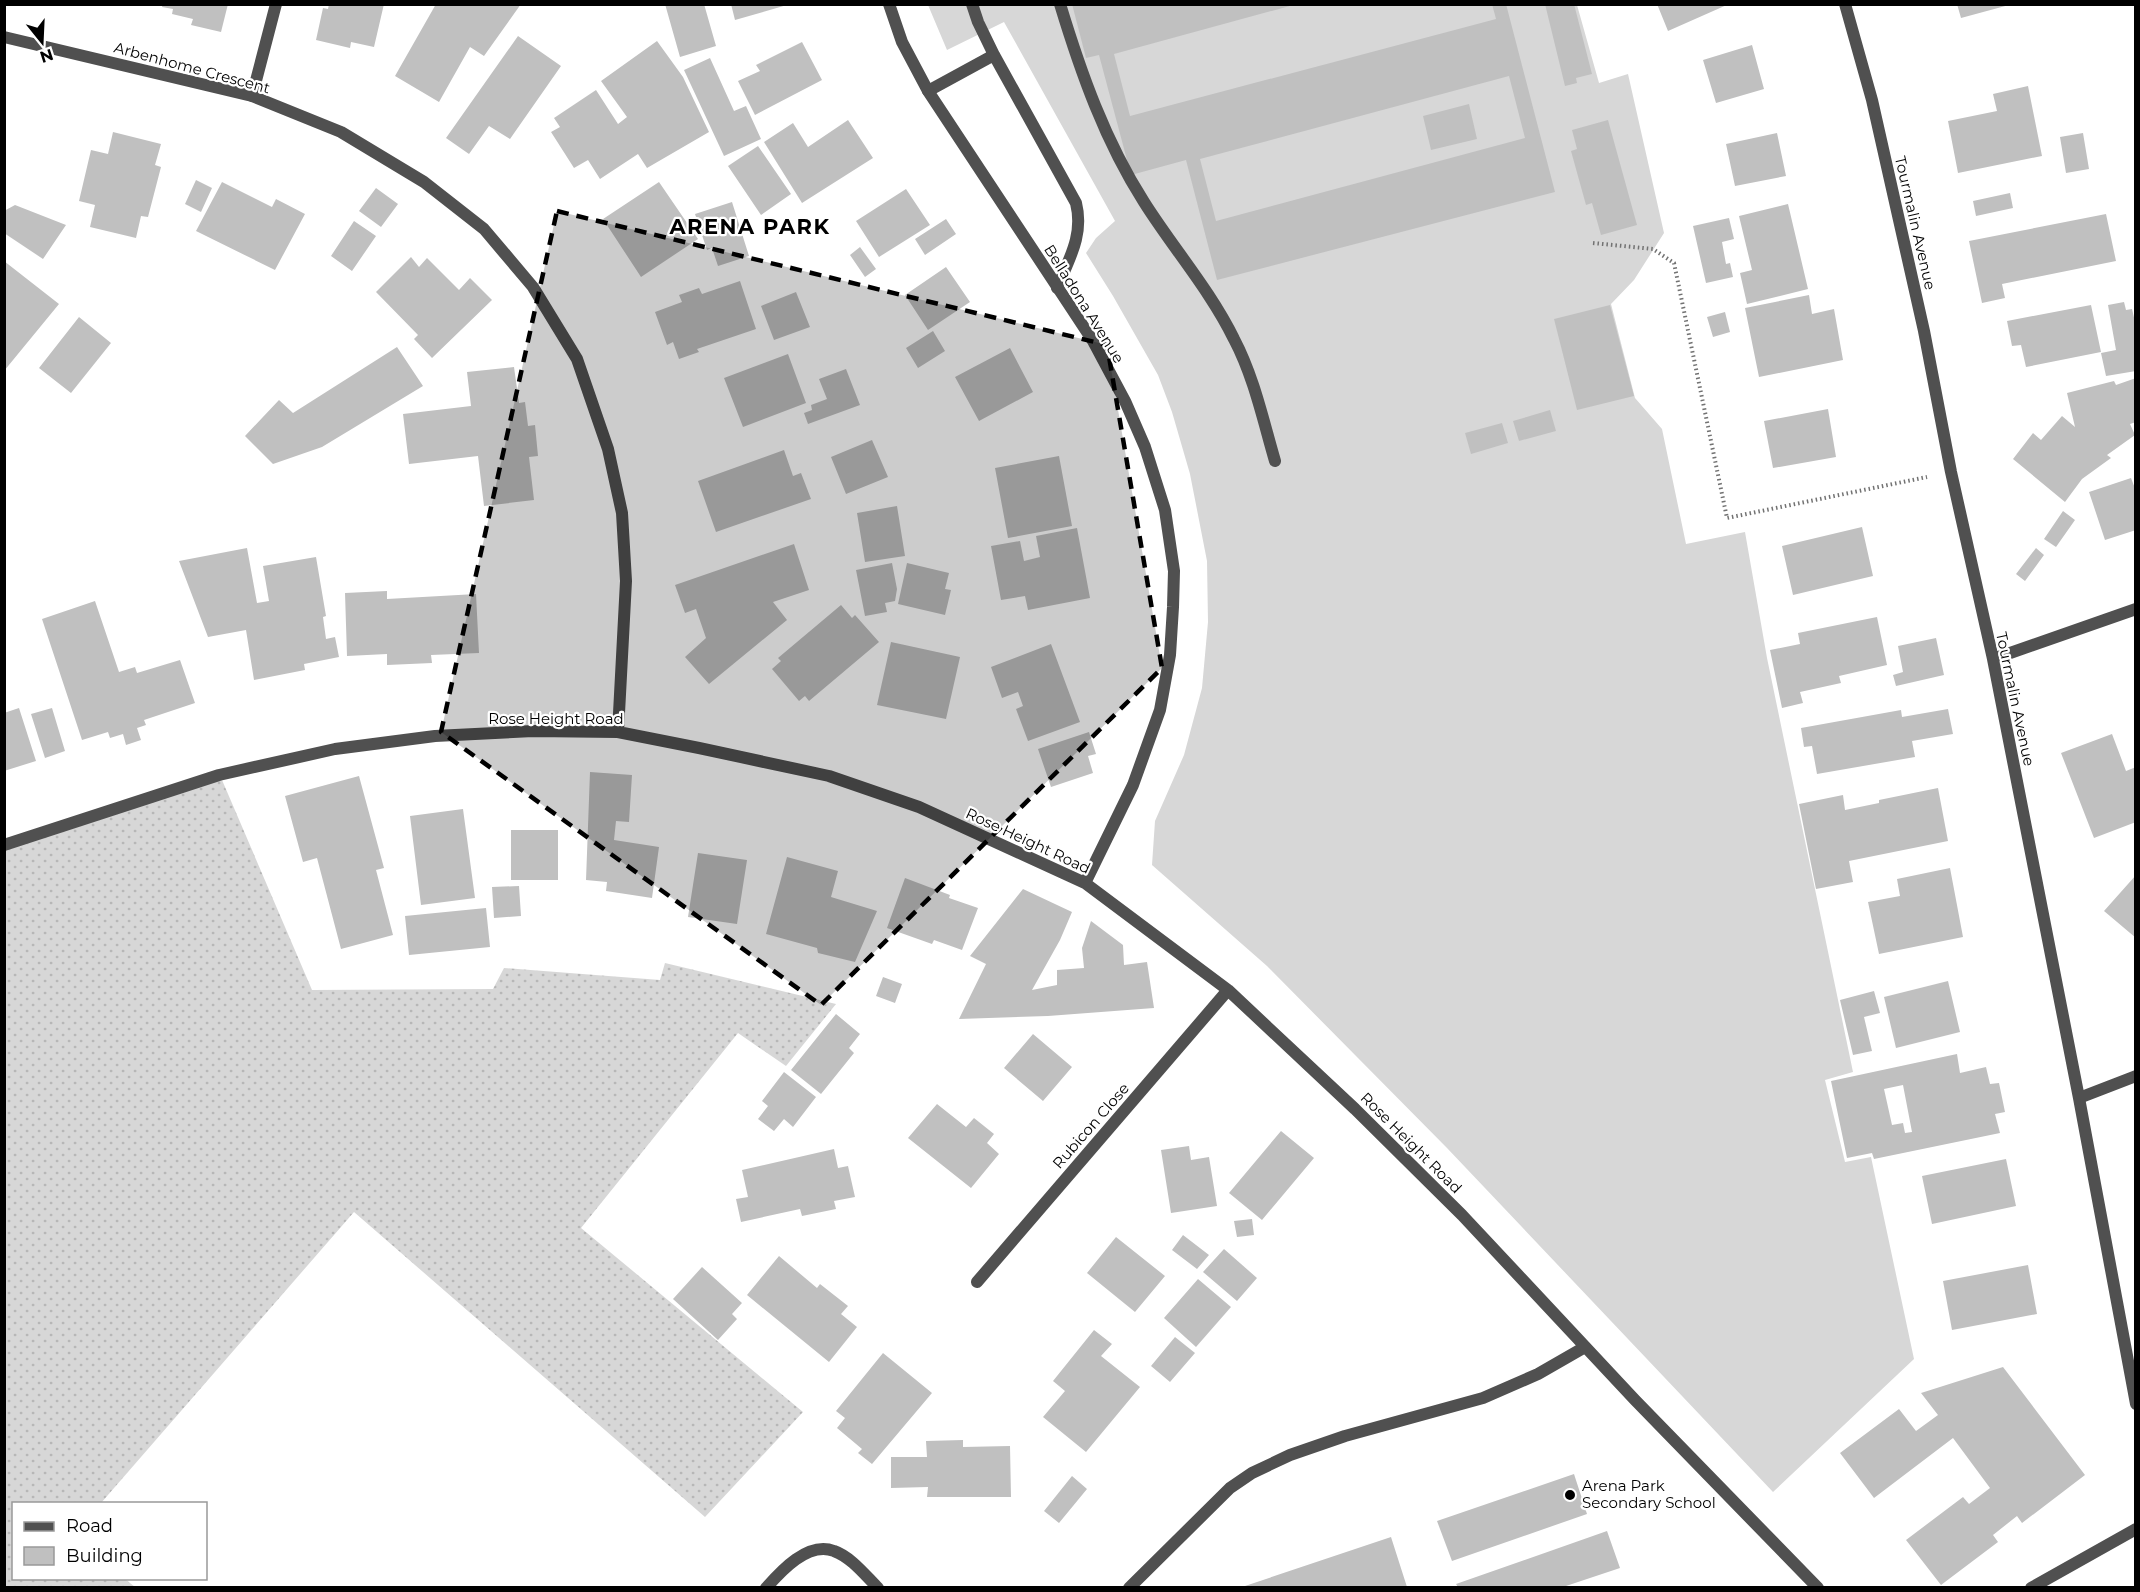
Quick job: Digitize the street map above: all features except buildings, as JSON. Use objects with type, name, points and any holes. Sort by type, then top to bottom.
[{"type":"street","points":[[252,96],[276,4]]},
{"type":"street","name":"Belladona Avenue","points":[[889,4],[902,42],[928,91],[1093,341],[1125,401],[1145,447],[1165,510],[1174,572],[1170,655],[1160,710],[1133,785],[1085,883]]},
{"type":"street","points":[[972,4],[994,55],[1076,203],[1079,230],[1057,288]]},
{"type":"street","points":[[1060,4],[1078,64],[1121,162],[1144,202],[1222,316],[1235,341],[1248,372],[1275,461]]},
{"type":"street","name":"Tourmalin Avenue","points":[[1845,4],[1875,112],[1993,658],[2136,1404]]},
{"type":"street","name":"Arbenhome Crescent","points":[[4,37],[252,96],[341,132],[424,182],[484,229],[533,287],[577,359],[608,448],[622,513],[626,581],[618,732]]},
{"type":"street","points":[[928,91],[994,55]]},
{"type":"street","points":[[1993,658],[2136,609]]},
{"type":"street","name":"Rose Height Road","points":[[4,845],[219,775],[335,749],[435,736],[534,731],[618,732],[829,776],[919,807],[1085,883],[1227,990],[1363,1117],[1462,1215],[1585,1347],[1818,1587]]},
{"type":"street","name":"Rubicon Close","points":[[977,1282],[1227,990]]},
{"type":"street","points":[[2079,1098],[2136,1076]]},
{"type":"street","points":[[1129,1587],[1230,1488],[1252,1473],[1290,1455],[1345,1436],[1483,1398],[1538,1374],[1585,1347]]},
{"type":"street","points":[[2031,1587],[2136,1529]]},
{"type":"street","points":[[766,1587],[784,1567],[800,1556],[824,1549],[833,1550],[845,1557],[878,1587]]},
{"type":"path","points":[[1593,243],[1653,249],[1674,263],[1727,518],[1951,472]]},
{"type":"highlighted area","points":[[557,211],[1107,345],[1162,668],[821,1005],[441,732]]},
{"type":"shaded area","points":[[928,5],[1577,5],[1599,83],[1628,74],[1664,233],[1634,280],[1611,304],[1635,398],[1662,429],[1686,544],[1745,532],[1767,658],[1853,1072],[1825,1080],[1845,1162],[1871,1157],[1914,1359],[1773,1492],[1447,1148],[1267,966],[1152,865],[1155,821],[1184,755],[1202,688],[1208,622],[1207,561],[1190,474],[1172,412],[1158,375],[1086,253],[1096,238],[1115,221],[1004,22],[947,50]]},
{"type":"shaded area","points":[[219,773],[312,990],[493,989],[504,968],[660,980],[665,963],[836,1004],[786,1066],[738,1033],[581,1228],[803,1412],[705,1517],[354,1212],[102,1502],[12,1502],[12,1580],[126,1580],[135,1587],[5,1587],[4,844]]},
{"type":"place","name":"Arena Park Secondary School","points":[[1570,1495]]},
{"type":"district","name":"ARENA PARK","points":[[750,227]]}]
